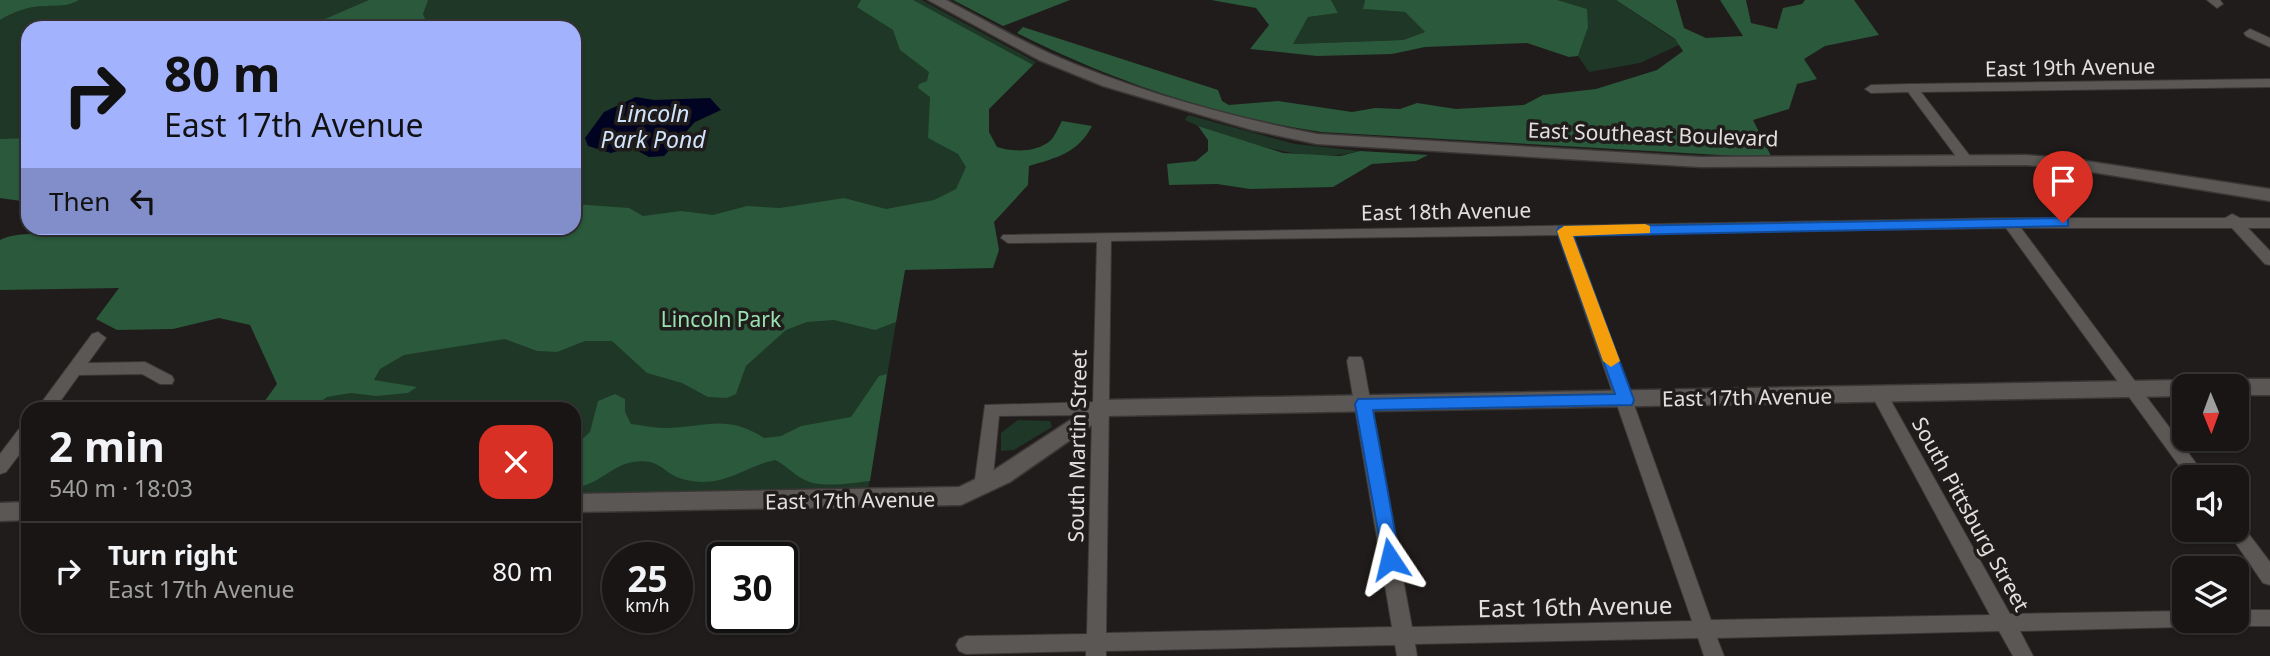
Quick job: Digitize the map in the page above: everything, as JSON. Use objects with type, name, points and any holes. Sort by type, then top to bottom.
[{"type":"main road","name":"East Southeast Boulevard","points":[[935,0],[1044,57],[1110,83],[1223,117],[1317,139],[1701,162],[2026,160],[2073,164],[2270,195]]},
{"type":"main road","points":[[2249,387],[2270,387]]},
{"type":"main road","name":"East 17th Avenue","points":[[581,503],[947,499],[983,487],[1101,408],[2172,388]]},
{"type":"main road","points":[[0,512],[21,511]]},
{"type":"street","points":[[2250,33],[2270,43]]},
{"type":"street","name":"East 19th Avenue","points":[[1871,89],[2270,83]]},
{"type":"street","points":[[1911,88],[1966,160]]},
{"type":"street","name":"East 18th Avenue","points":[[2229,221],[2270,216]]},
{"type":"street","points":[[2229,221],[2270,260]]},
{"type":"street","points":[[2010,223],[2189,465]]},
{"type":"street","name":"East 18th Avenue","points":[[1008,238],[2010,223],[2270,223]]},
{"type":"street","points":[[1564,231],[1626,400],[1714,656]]},
{"type":"street","name":"South Martin Street","points":[[1096,649],[1104,237]]},
{"type":"street","points":[[50,402],[98,338]]},
{"type":"street","points":[[1355,361],[1407,656]]},
{"type":"street","points":[[75,369],[145,368],[166,380]]},
{"type":"street","name":"South Pittsburg Street","points":[[1879,394],[2023,656]]},
{"type":"street","name":"East 17th Avenue","points":[[983,487],[990,410],[1101,408]]},
{"type":"street","points":[[0,467],[21,439]]},
{"type":"street","points":[[2245,542],[2270,577]]},
{"type":"street","points":[[2249,618],[2270,618]]},
{"type":"street","name":"East 16th Avenue","points":[[966,646],[1096,649],[1404,636],[2172,620]]},
{"type":"green space","name":"Lincoln Park","points":[[0,0],[922,0],[1036,62],[989,109],[977,227],[912,227],[868,490],[581,495],[581,402],[280,402],[562,235],[581,235],[581,21],[21,21],[21,153],[0,147]]},
{"type":"green space","points":[[0,0],[79,0],[66,5],[27,8],[0,20]]},
{"type":"green space","points":[[369,0],[428,0],[423,14],[426,21],[320,21]]},
{"type":"green space","points":[[861,0],[913,0],[1033,65],[989,109],[989,132],[997,147],[1017,150],[1039,147],[1051,140],[1062,121],[1092,126],[1073,148],[1057,157],[1029,166],[1028,185],[994,222],[999,250],[993,268],[905,270],[896,322],[875,330],[834,320],[807,322],[786,330],[746,366],[736,394],[727,398],[708,397],[682,383],[647,373],[612,341],[585,341],[557,352],[537,351],[505,339],[404,355],[380,369],[374,380],[417,387],[408,393],[376,396],[351,393],[327,397],[320,402],[264,402],[277,384],[250,325],[219,318],[173,329],[117,330],[96,319],[119,288],[0,290],[0,240],[21,235],[581,235],[581,205],[629,208],[643,216],[681,211],[713,215],[747,206],[780,208],[844,198],[886,209],[934,200],[956,189],[966,167],[958,154],[928,138],[930,97],[918,88],[919,84],[927,81],[929,72],[900,50],[893,30],[857,7]]},
{"type":"green space","points":[[953,0],[1070,0],[1003,26]]},
{"type":"green space","points":[[1211,0],[1331,0],[1338,13],[1308,17],[1293,44],[1403,40],[1425,32],[1405,12],[1363,9],[1365,0],[1557,0],[1587,9],[1588,27],[1578,56],[1569,57],[1527,43],[1425,47],[1392,54],[1317,56],[1250,49],[1269,25],[1256,8]]},
{"type":"green space","points":[[1331,0],[1365,0],[1364,9],[1405,12],[1425,32],[1403,40],[1292,44],[1308,17],[1337,13]]},
{"type":"green space","points":[[1557,0],[1616,0],[1681,44],[1640,63],[1589,72],[1578,56],[1587,29]]},
{"type":"green space","points":[[1616,0],[1676,0],[1684,28],[1706,38],[1743,36],[1720,0],[1746,0],[1751,23],[1777,29],[1783,8],[1802,4],[1805,0],[1854,0],[1879,35],[1825,46],[1804,59],[1817,79],[1797,84],[1789,109],[1753,120],[1772,158],[1321,132],[1243,117],[1165,95],[1090,66],[1017,33],[1023,27],[1218,90],[1222,101],[1229,105],[1278,101],[1352,112],[1375,108],[1400,109],[1417,103],[1456,109],[1524,105],[1543,95],[1596,89],[1657,70],[1683,51],[1675,39]]},
{"type":"green space","points":[[1188,115],[1295,144],[1360,151],[1319,155],[1278,150],[1198,126],[1185,120]]},
{"type":"green space","points":[[1198,126],[1283,153],[1340,156],[1360,151],[1428,155],[1416,161],[1372,164],[1333,187],[1250,189],[1217,184],[1169,185],[1167,164],[1196,161],[1208,151],[1208,140]]},
{"type":"green space","points":[[21,138],[21,201],[0,198],[0,139]]},
{"type":"green space","points":[[887,374],[870,481],[818,484],[803,479],[775,460],[731,477],[696,482],[675,476],[656,464],[642,461],[625,464],[590,484],[581,486],[581,440],[590,432],[598,401],[615,394],[625,399],[625,412],[631,424],[664,428],[726,424],[750,430],[764,438],[781,436],[801,426],[851,417],[879,376]]},
{"type":"green space","points":[[1018,420],[1050,421],[1052,427],[1014,450],[1001,451],[1001,433]]},
{"type":"water","name":"Lincoln Park Pond","points":[[636,97],[654,100],[710,98],[721,110],[695,122],[664,156],[649,157],[631,147],[611,153],[588,146],[585,138],[604,112]]},
{"type":"slow traffic","points":[[1611,361],[1564,231],[1645,229]]},
{"type":"route","points":[[1390,559],[1364,404],[1626,400],[1564,231],[2063,223]]}]
